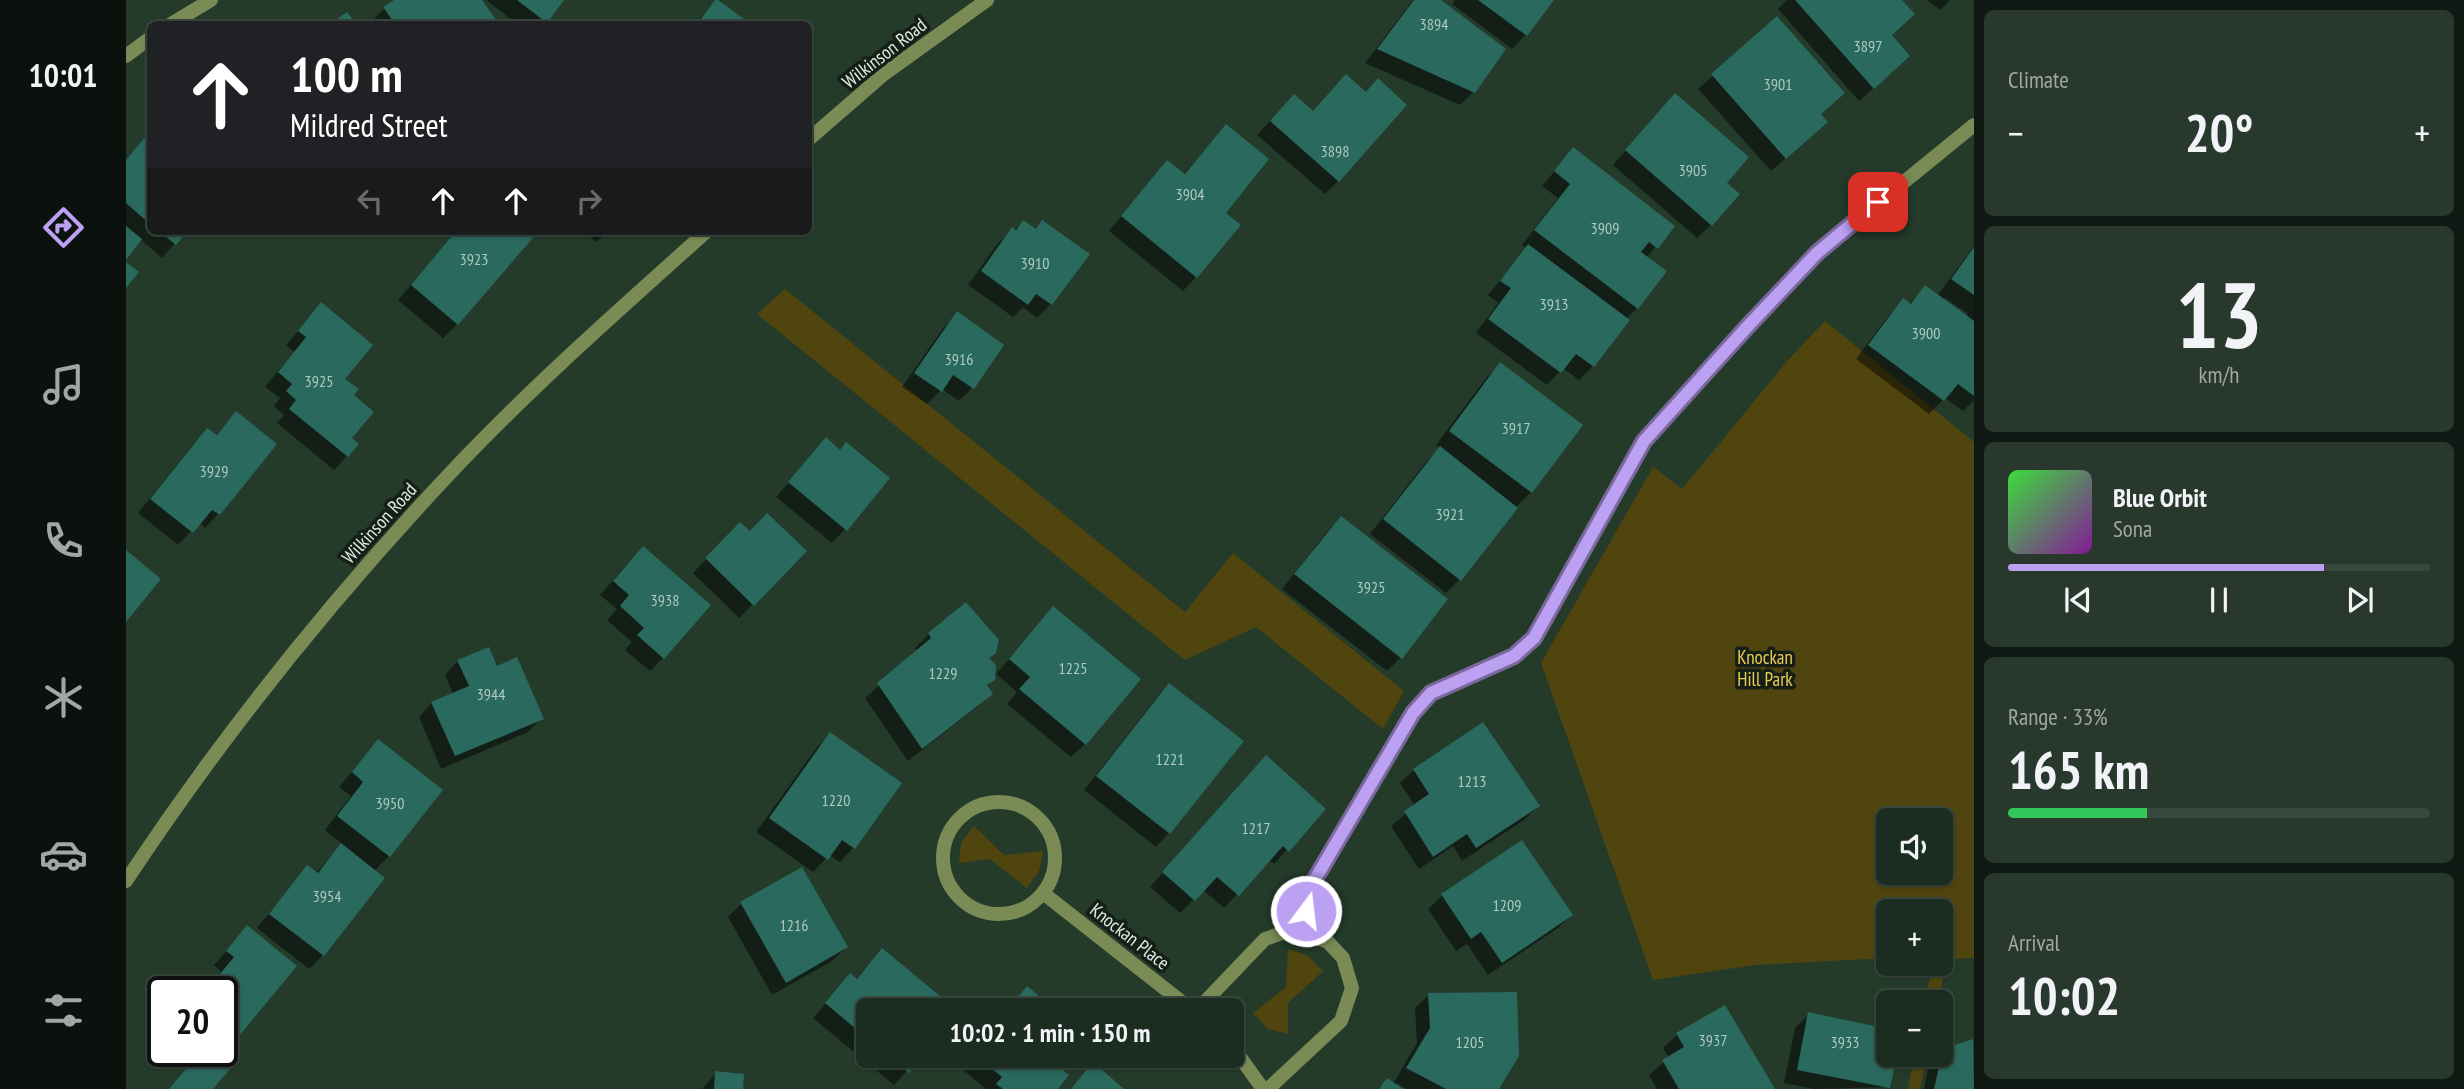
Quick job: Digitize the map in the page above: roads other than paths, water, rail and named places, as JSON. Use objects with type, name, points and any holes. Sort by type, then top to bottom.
[{"type":"street","points":[[176,21],[211,0]]},
{"type":"street","name":"Wilkinson Road","points":[[812,137],[884,74],[986,0]]},
{"type":"street","points":[[126,55],[147,40]]},
{"type":"street","points":[[1244,1061],[1266,1089],[1341,1021],[1352,988],[1343,958],[1328,942],[1304,932],[1308,891],[1413,713],[1431,693],[1514,656],[1534,638],[1644,441],[1817,253],[1974,125]]},
{"type":"street","name":"Wilkinson Road","points":[[126,881],[203,771],[288,659],[370,560],[457,466],[556,367],[702,235]]},
{"type":"street","points":[[993,802],[1015,803],[1034,814],[1049,831],[1056,851],[1053,874],[1043,893],[1026,908],[1005,914],[983,912],[963,902],[949,885],[943,864],[945,842],[955,822],[971,808],[993,802]]},
{"type":"street","name":"Knockan Place","points":[[1043,893],[1179,998]]},
{"type":"street","name":"Knockan Place","points":[[1206,998],[1265,939],[1285,932],[1304,932]]},
{"type":"park label","name":"Knockan Hill Park","points":[[1765,668]]}]
